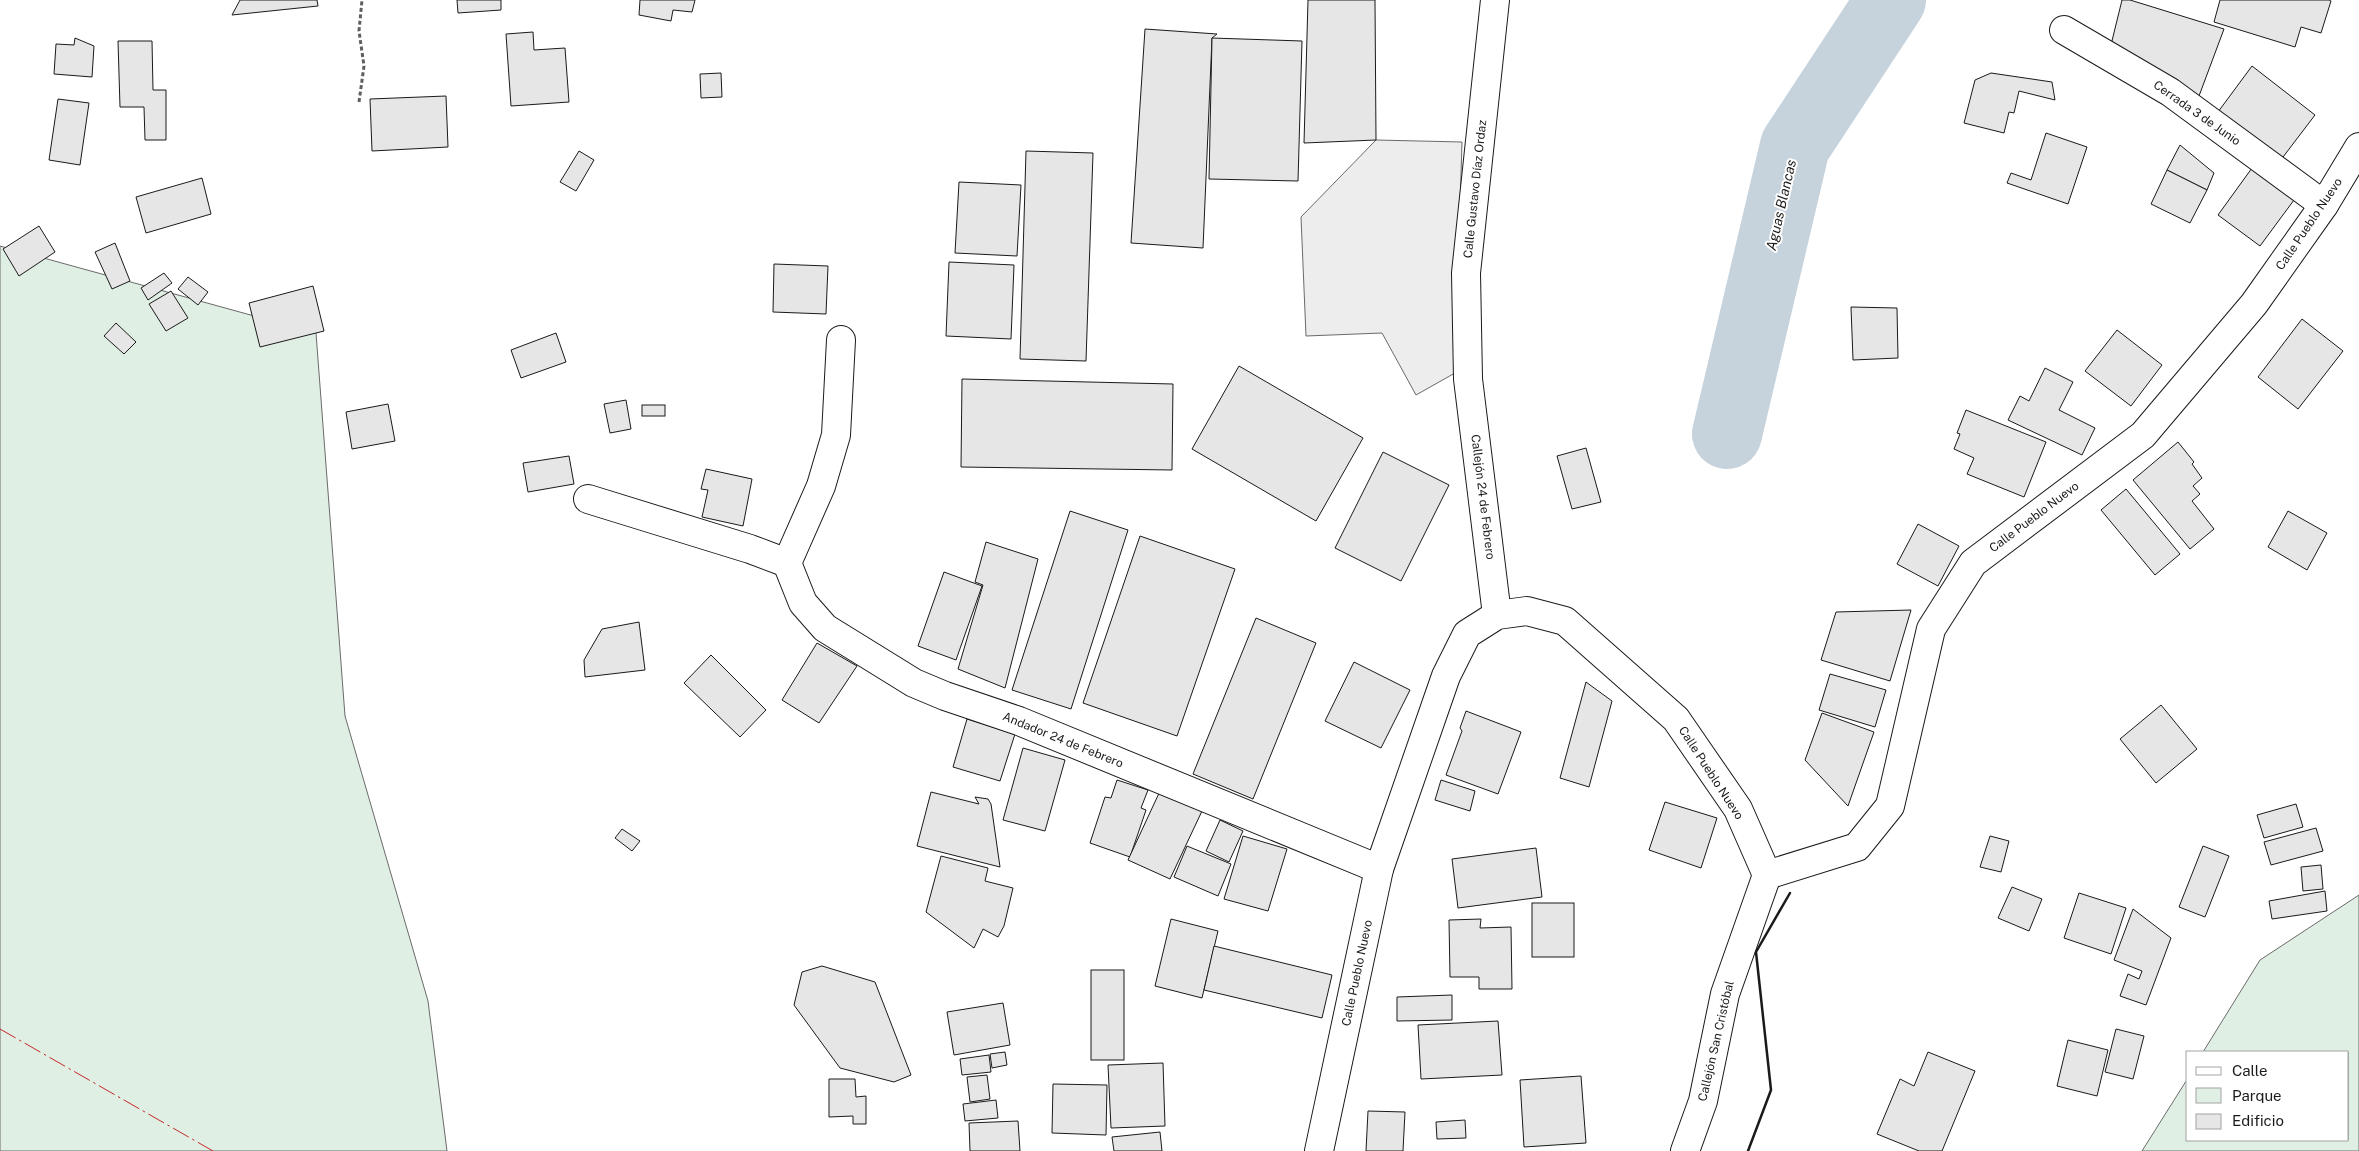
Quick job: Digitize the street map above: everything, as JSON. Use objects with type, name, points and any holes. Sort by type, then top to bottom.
[{"type":"street","name":"Calle Gustavo Díaz Ordaz","points":[[1468,379],[1466,273],[1494,0]]},
{"type":"street","name":"Cerrada 3 de Junio","points":[[2064,30],[2170,92],[2324,205]]},
{"type":"street","name":"Calle Pueblo Nuevo","points":[[1319,1151],[1378,869],[1446,676],[1467,634],[1496,615],[1527,611],[1565,621],[1676,719],[1738,809],[1773,872],[1857,847],[1890,806],[1931,629],[1973,563],[2143,435],[2254,304],[2324,205],[2359,147]]},
{"type":"street","points":[[588,499],[787,563],[821,486],[836,435],[841,340]]},
{"type":"street","name":"Callejón 24 de Febrero","points":[[1468,379],[1496,615]]},
{"type":"street","name":"Andador 24 de Febrero","points":[[787,563],[803,603],[825,628],[914,683],[945,696],[1019,721],[1378,869]]},
{"type":"street","name":"Callejón San Cristóbal","points":[[1685,1151],[1702,1101],[1725,994],[1773,872]]},
{"type":"path","points":[[359,102],[364,66],[359,31],[362,0]]},
{"type":"green space","points":[[0,246],[316,333],[345,716],[428,1001],[447,1151],[0,1151]]},
{"type":"green space","points":[[2359,895],[2359,1151],[2142,1151],[2186,1081],[2186,1141],[2349,1141],[2349,1051],[2204,1051],[2260,960]]},
{"type":"shaded area","points":[[1376,140],[1462,142],[1455,373],[1416,395],[1382,333],[1306,336],[1301,217]]},
{"type":"building","points":[[240,0],[317,0],[318,6],[232,15]]},
{"type":"building","points":[[457,0],[501,0],[501,10],[458,13]]},
{"type":"building","points":[[640,0],[695,0],[692,12],[673,10],[671,21],[639,15]]},
{"type":"building","points":[[1308,0],[1375,0],[1376,140],[1304,143]]},
{"type":"building","points":[[2122,0],[2130,0],[2224,29],[2199,96],[2110,49]]},
{"type":"building","points":[[2220,0],[2331,1],[2321,33],[2301,27],[2295,47],[2214,22]]},
{"type":"building","points":[[1145,29],[1217,34],[1212,38],[1203,248],[1131,243]]},
{"type":"building","points":[[533,32],[534,50],[565,48],[569,102],[511,106],[506,34]]},
{"type":"building","points":[[75,38],[94,46],[92,77],[54,74],[56,44],[74,45]]},
{"type":"building","points":[[1212,38],[1302,41],[1298,181],[1209,179]]},
{"type":"building","points":[[118,41],[152,41],[153,90],[166,90],[166,140],[145,140],[144,107],[120,107]]},
{"type":"building","points":[[2252,66],[2315,115],[2280,161],[2218,112]]},
{"type":"building","points":[[721,73],[722,97],[701,98],[700,74]]},
{"type":"building","points":[[1991,73],[2052,82],[2055,100],[2019,91],[2014,113],[2009,112],[2004,133],[1964,123],[1975,80]]},
{"type":"building","points":[[446,96],[448,147],[372,151],[370,99]]},
{"type":"building","points":[[58,99],[89,103],[80,165],[49,160]]},
{"type":"building","points":[[2046,133],[2087,147],[2068,204],[2007,183],[2011,173],[2031,180]]},
{"type":"building","points":[[2180,145],[2214,173],[2207,190],[2167,170]]},
{"type":"building","points":[[579,151],[594,160],[576,191],[560,182]]},
{"type":"building","points":[[1026,151],[1093,153],[1086,361],[1020,359]]},
{"type":"building","points":[[2252,168],[2294,200],[2260,246],[2218,215]]},
{"type":"building","points":[[2167,170],[2207,190],[2190,223],[2151,204]]},
{"type":"building","points":[[202,178],[211,214],[146,233],[136,197]]},
{"type":"building","points":[[959,182],[1021,185],[1017,256],[955,253]]},
{"type":"building","points":[[39,226],[55,252],[19,276],[3,249]]},
{"type":"building","points":[[115,243],[130,281],[112,289],[95,252]]},
{"type":"building","points":[[949,262],[1014,265],[1011,339],[946,336]]},
{"type":"building","points":[[774,264],[828,266],[826,314],[773,312]]},
{"type":"building","points":[[164,273],[172,283],[148,300],[141,288]]},
{"type":"building","points":[[188,277],[208,292],[198,305],[178,289]]},
{"type":"building","points":[[313,286],[324,331],[260,347],[249,303]]},
{"type":"building","points":[[171,291],[188,318],[166,331],[149,304]]},
{"type":"building","points":[[1851,307],[1897,308],[1898,358],[1853,360]]},
{"type":"building","points":[[2302,319],[2343,351],[2298,409],[2258,377]]},
{"type":"building","points":[[116,323],[136,342],[124,354],[104,336]]},
{"type":"building","points":[[2117,330],[2162,365],[2131,406],[2085,371]]},
{"type":"building","points":[[556,333],[566,362],[521,378],[511,350]]},
{"type":"building","points":[[1239,366],[1363,438],[1316,521],[1192,449]]},
{"type":"building","points":[[2045,368],[2073,382],[2059,410],[2095,428],[2082,455],[2008,420],[2020,396],[2029,401]]},
{"type":"building","points":[[962,379],[1173,384],[1172,470],[961,467]]},
{"type":"building","points":[[626,400],[631,429],[610,433],[604,404]]},
{"type":"building","points":[[388,404],[395,441],[352,449],[346,412]]},
{"type":"building","points":[[642,405],[665,405],[665,416],[642,416]]},
{"type":"building","points":[[1966,410],[2046,442],[2024,497],[1967,474],[1974,458],[1954,449],[1960,434],[1957,433]]},
{"type":"building","points":[[2178,442],[2194,462],[2192,464],[2202,478],[2193,486],[2200,494],[2192,501],[2214,529],[2190,549],[2133,480]]},
{"type":"building","points":[[1586,448],[1601,502],[1572,509],[1557,456]]},
{"type":"building","points":[[1383,452],[1449,485],[1401,581],[1335,548]]},
{"type":"building","points":[[569,456],[574,484],[528,492],[523,463]]},
{"type":"building","points":[[706,469],[752,479],[743,526],[702,517],[708,490],[701,489]]},
{"type":"building","points":[[2126,489],[2180,554],[2155,575],[2101,510]]},
{"type":"building","points":[[1070,511],[1128,530],[1071,709],[1012,690]]},
{"type":"building","points":[[2288,511],[2327,533],[2307,570],[2268,547]]},
{"type":"building","points":[[1918,524],[1959,546],[1938,586],[1897,564]]},
{"type":"building","points":[[1140,536],[1235,569],[1177,736],[1083,703]]},
{"type":"building","points":[[986,542],[1038,559],[1005,688],[958,669],[983,585],[975,582]]},
{"type":"building","points":[[944,572],[982,586],[956,660],[918,646]]},
{"type":"building","points":[[1911,610],[1890,681],[1821,660],[1836,612]]},
{"type":"building","points":[[1256,618],[1316,643],[1253,799],[1193,774]]},
{"type":"building","points":[[639,622],[645,670],[585,677],[584,660],[602,629]]},
{"type":"building","points":[[817,643],[857,666],[819,723],[782,700]]},
{"type":"building","points":[[711,655],[766,710],[740,737],[684,683]]},
{"type":"building","points":[[1354,662],[1410,690],[1381,748],[1325,721]]},
{"type":"building","points":[[1830,674],[1886,690],[1875,727],[1819,710]]},
{"type":"building","points":[[1586,682],[1612,701],[1589,787],[1560,778]]},
{"type":"building","points":[[2161,705],[2197,749],[2156,783],[2120,739]]},
{"type":"building","points":[[1466,711],[1521,732],[1498,794],[1446,775],[1462,731],[1460,728]]},
{"type":"building","points":[[1822,713],[1874,732],[1848,806],[1805,760]]},
{"type":"building","points":[[967,719],[1015,734],[1000,781],[953,767]]},
{"type":"building","points":[[1023,748],[1065,760],[1045,831],[1003,820]]},
{"type":"building","points":[[1117,780],[1148,790],[1141,808],[1146,810],[1130,857],[1090,843],[1105,797],[1111,798]]},
{"type":"building","points":[[1441,780],[1475,791],[1470,811],[1435,800]]},
{"type":"building","points":[[1160,791],[1202,811],[1170,879],[1128,860]]},
{"type":"building","points":[[931,792],[979,804],[975,797],[988,799],[991,804],[1000,867],[917,846]]},
{"type":"building","points":[[1665,802],[1717,818],[1701,868],[1649,850]]},
{"type":"building","points":[[2296,804],[2303,827],[2264,838],[2257,815]]},
{"type":"building","points":[[1220,820],[1243,831],[1229,862],[1206,851]]},
{"type":"building","points":[[2316,828],[2323,851],[2271,865],[2264,842]]},
{"type":"building","points":[[622,829],[640,841],[632,851],[615,838]]},
{"type":"building","points":[[1243,836],[1287,849],[1268,911],[1224,899]]},
{"type":"building","points":[[1990,836],[2009,841],[2001,872],[1980,867]]},
{"type":"building","points":[[1187,846],[1231,864],[1218,896],[1174,877]]},
{"type":"building","points":[[2203,846],[2229,856],[2205,917],[2179,907]]},
{"type":"building","points":[[1536,848],[1542,897],[1458,908],[1452,859]]},
{"type":"building","points":[[941,856],[988,868],[985,881],[1013,888],[1004,926],[998,937],[983,929],[974,948],[926,912]]},
{"type":"building","points":[[2321,865],[2323,889],[2303,891],[2301,867]]},
{"type":"building","points":[[2012,887],[2042,899],[2029,931],[1998,918]]},
{"type":"building","points":[[2325,891],[2327,911],[2272,919],[2269,901]]},
{"type":"building","points":[[2079,893],[2126,908],[2111,954],[2064,938]]},
{"type":"building","points":[[1532,903],[1574,903],[1574,957],[1532,957]]},
{"type":"building","points":[[2133,909],[2171,938],[2146,1005],[2120,996],[2128,974],[2139,979],[2142,971],[2114,960]]},
{"type":"building","points":[[1171,919],[1218,931],[1202,998],[1155,986]]},
{"type":"building","points":[[1481,919],[1480,928],[1511,927],[1512,989],[1479,989],[1479,977],[1450,977],[1449,920]]},
{"type":"building","points":[[1214,946],[1332,975],[1322,1018],[1204,990]]},
{"type":"building","points":[[822,966],[875,982],[911,1075],[894,1082],[840,1068],[794,1005],[802,972]]},
{"type":"building","points":[[1091,970],[1124,970],[1124,1060],[1091,1060]]},
{"type":"building","points":[[1452,995],[1452,1020],[1397,1021],[1397,997]]},
{"type":"building","points":[[1003,1003],[1010,1045],[954,1055],[947,1012]]},
{"type":"building","points":[[1498,1021],[1502,1075],[1421,1079],[1418,1025]]},
{"type":"building","points":[[2116,1029],[2144,1036],[2133,1079],[2105,1072]]},
{"type":"building","points":[[2068,1040],[2108,1050],[2097,1096],[2057,1086]]},
{"type":"building","points":[[1005,1052],[1007,1065],[992,1068],[990,1054]]},
{"type":"building","points":[[1928,1052],[1975,1071],[1942,1151],[1919,1151],[1877,1134],[1900,1079],[1914,1086]]},
{"type":"building","points":[[989,1055],[991,1072],[962,1075],[960,1059]]},
{"type":"building","points":[[1163,1063],[1165,1126],[1111,1128],[1108,1065]]},
{"type":"building","points":[[987,1075],[990,1099],[970,1102],[967,1077]]},
{"type":"building","points":[[1581,1076],[1586,1143],[1524,1147],[1520,1080]]},
{"type":"building","points":[[829,1079],[855,1079],[856,1097],[866,1096],[866,1124],[853,1124],[853,1116],[829,1117]]},
{"type":"building","points":[[1053,1084],[1107,1085],[1106,1135],[1052,1133]]},
{"type":"building","points":[[996,1100],[998,1118],[965,1121],[963,1104]]},
{"type":"building","points":[[1368,1111],[1405,1112],[1403,1151],[1366,1151]]},
{"type":"building","points":[[1465,1120],[1466,1138],[1437,1139],[1436,1122]]},
{"type":"building","points":[[1018,1121],[1020,1151],[970,1151],[969,1123]]},
{"type":"building","points":[[1160,1132],[1162,1151],[1114,1151],[1112,1137]]},
{"type":"waterway","name":"Aguas Blancas","points":[[1727,434],[1795,146],[1891,0]]},
{"type":"wall","points":[[1748,1151],[1771,1090],[1756,952],[1790,893]]},
{"type":"power","points":[[0,1029],[213,1151]]}]
